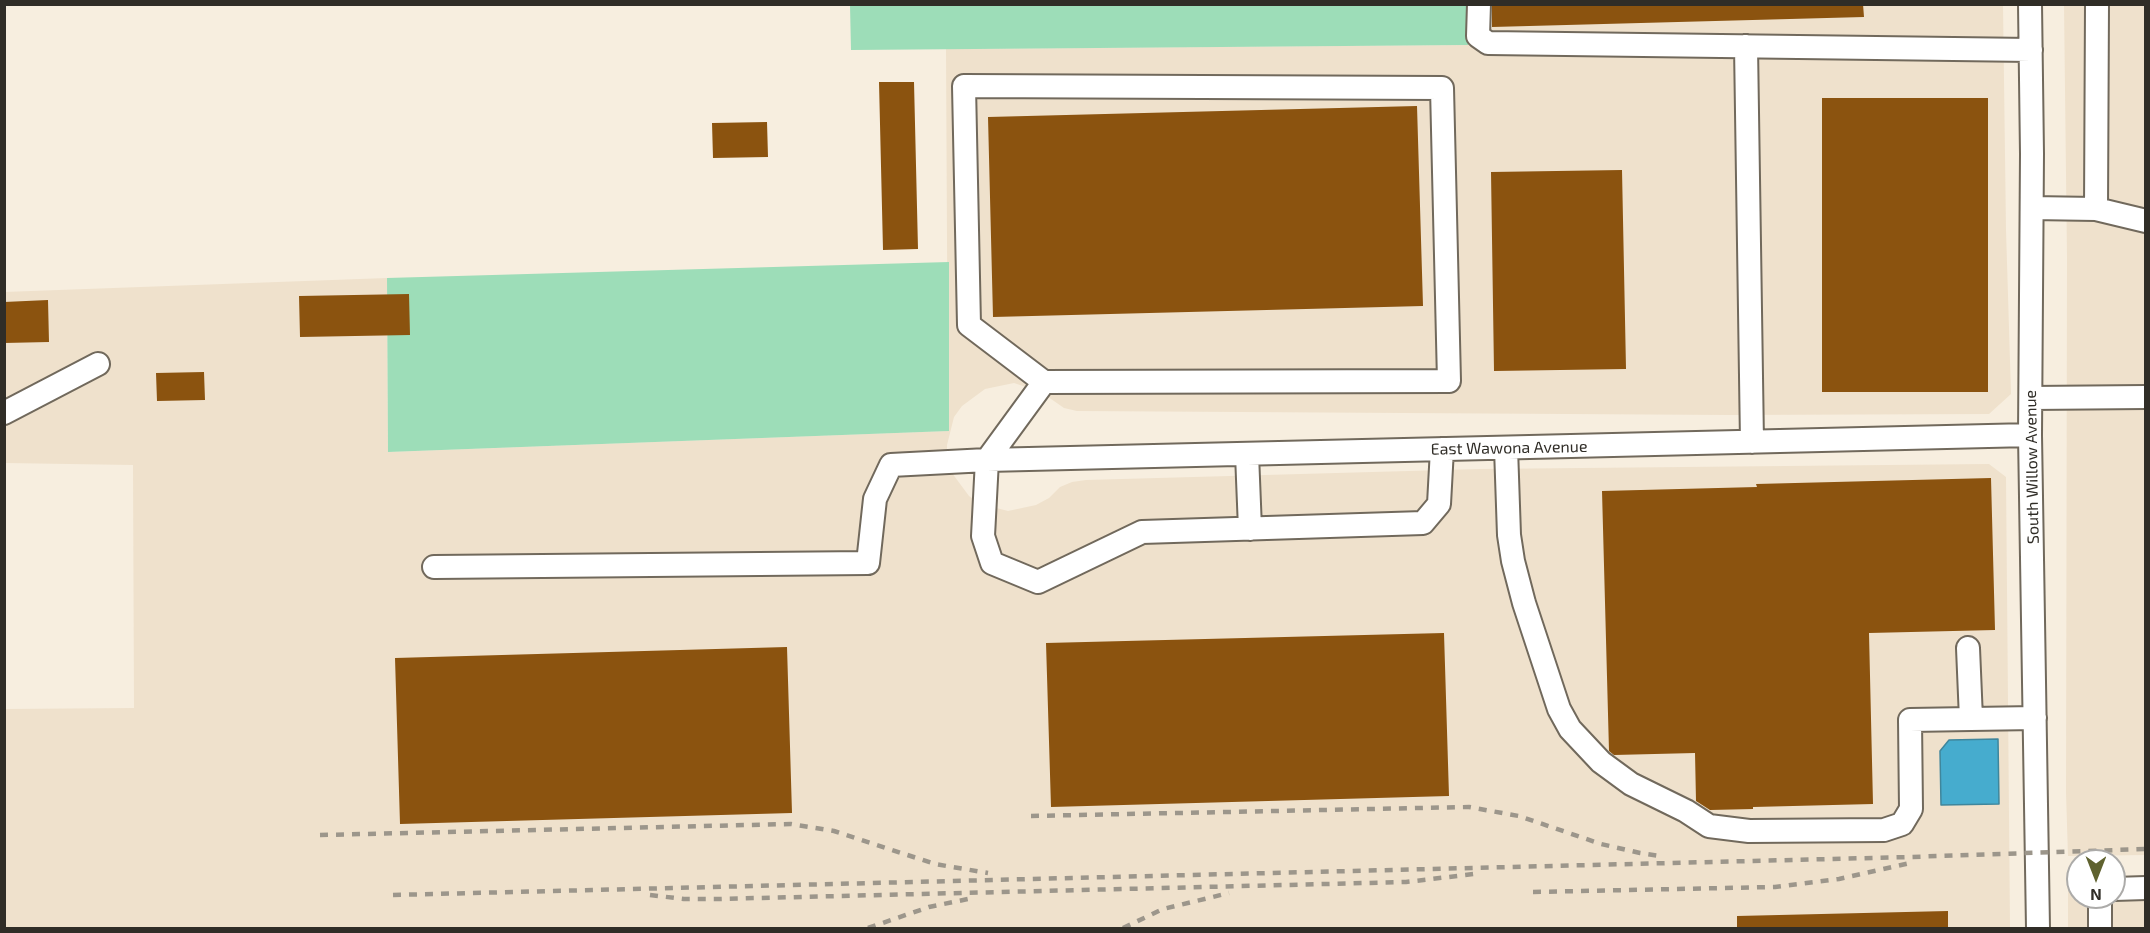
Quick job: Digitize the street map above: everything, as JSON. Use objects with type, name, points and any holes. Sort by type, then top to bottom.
[{"type":"street","points":[[1479,4],[1478,36],[1488,43],[2031,50]]},
{"type":"street","name":"South Willow Avenue","points":[[2030,4],[2032,208],[2030,435],[2038,928]]},
{"type":"street","points":[[2096,209],[2097,4]]},
{"type":"street","points":[[1746,46],[1752,442]]},
{"type":"street","points":[[964,86],[1442,88],[1449,381],[1044,382],[969,325],[964,86]]},
{"type":"street","points":[[2032,208],[2096,209],[2145,221]]},
{"type":"street","points":[[4,413],[98,364]]},
{"type":"street","points":[[1044,382],[987,460],[983,536],[992,563],[1038,582],[1142,532],[1423,523],[1439,504],[1442,449]]},
{"type":"street","points":[[2031,398],[2145,397]]},
{"type":"street","name":"East Wawona Avenue","points":[[434,567],[868,563],[875,499],[891,465],[987,460],[2030,435]]},
{"type":"street","points":[[1506,448],[1509,535],[1513,561],[1524,603],[1559,709],[1570,729],[1600,762],[1631,784],[1686,811],[1709,826],[1749,831],[1884,830],[1902,824],[1911,809],[1910,720],[2035,718]]},
{"type":"street","points":[[1246,454],[1250,529]]},
{"type":"street","points":[[1968,648],[1971,719]]},
{"type":"street","points":[[2126,889],[2145,888]]},
{"type":"street","points":[[2100,909],[2100,928]]},
{"type":"shaded area","points":[[1468,4],[2003,5],[2011,394],[1989,414],[1730,415],[1077,411],[1064,408],[1041,392],[1014,383],[985,389],[962,406],[954,417],[947,445],[947,460],[952,473],[969,496],[981,504],[1008,511],[1036,505],[1049,498],[1060,487],[1086,480],[1480,469],[1989,464],[2006,477],[2010,928],[5,928],[5,709],[134,708],[133,465],[5,463],[4,292],[387,278],[388,452],[948,431],[946,49],[1467,45]]},
{"type":"shaded area","points":[[2064,5],[2145,5],[2145,855],[2126,855],[2126,849],[2068,849],[2067,258]]},
{"type":"shaded area","points":[[2145,880],[2145,928],[2068,928],[2068,909],[2126,909],[2126,890]]},
{"type":"green space","points":[[850,5],[1468,5],[1468,45],[851,50]]},
{"type":"green space","points":[[949,262],[949,431],[388,452],[387,278]]},
{"type":"water","points":[[1998,739],[1999,804],[1941,805],[1940,751],[1949,740]]},
{"type":"building","points":[[1492,4],[1863,4],[1864,17],[1492,27]]},
{"type":"building","points":[[879,82],[914,82],[918,249],[883,250]]},
{"type":"building","points":[[1822,98],[1988,98],[1988,392],[1822,392]]},
{"type":"building","points":[[1417,106],[1423,306],[993,317],[988,117]]},
{"type":"building","points":[[767,122],[768,157],[713,158],[712,123]]},
{"type":"building","points":[[1622,170],[1626,369],[1494,371],[1491,172]]},
{"type":"building","points":[[409,294],[410,335],[300,337],[299,296]]},
{"type":"building","points":[[48,300],[49,342],[4,343],[4,302]]},
{"type":"building","points":[[204,372],[205,400],[157,401],[156,373]]},
{"type":"building","points":[[1991,478],[1995,630],[1869,633],[1873,804],[1710,810],[1696,801],[1695,753],[1614,755],[1609,751],[1602,491],[1757,487],[1756,484]]},
{"type":"building","points":[[1444,633],[1449,796],[1051,807],[1046,643]]},
{"type":"building","points":[[787,647],[792,813],[400,824],[395,658]]},
{"type":"building","points":[[1948,911],[1948,928],[1737,928],[1737,916]]},
{"type":"railway","points":[[1031,816],[1469,807],[1519,816],[1601,844],[1660,856]]},
{"type":"railway","points":[[320,835],[791,824],[834,831],[935,864],[988,873]]},
{"type":"railway","points":[[393,895],[1910,857],[2146,849]]},
{"type":"railway","points":[[1533,892],[1775,887],[1839,879],[1910,863]]},
{"type":"railway","points":[[650,895],[684,899],[718,899],[1406,882],[1474,874]]},
{"type":"railway","points":[[1123,928],[1163,909],[1229,893]]},
{"type":"railway","points":[[868,928],[929,907],[968,899]]}]
